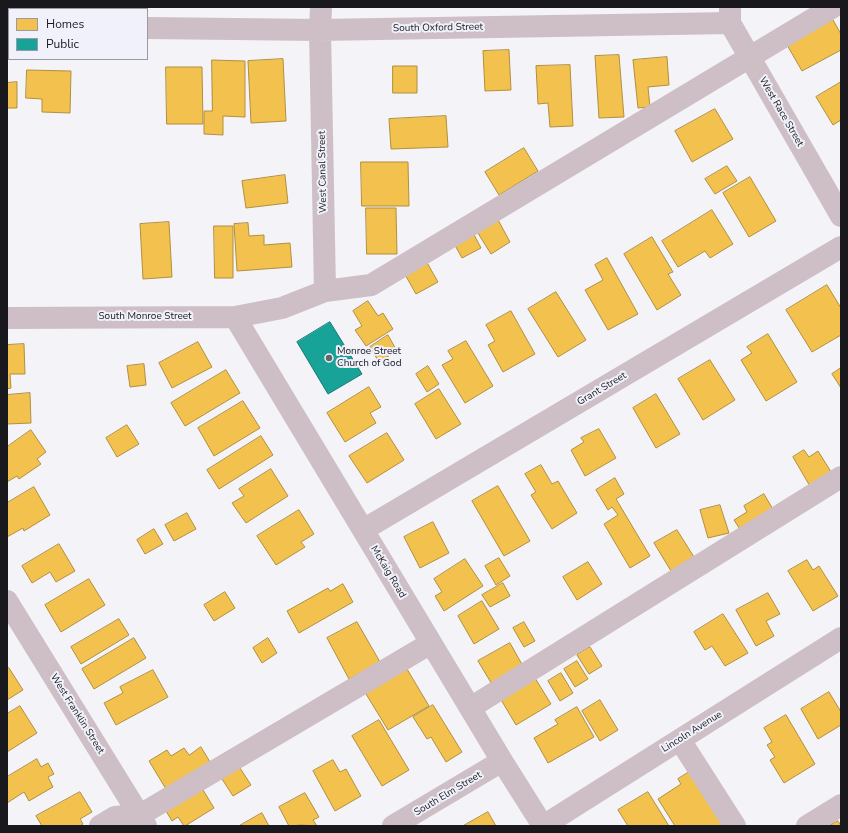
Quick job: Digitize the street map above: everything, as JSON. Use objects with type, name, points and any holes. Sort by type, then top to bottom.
[{"type":"street","name":"West Canal Street","points":[[321,7],[320,30],[325,291]]},
{"type":"street","points":[[325,291],[371,284],[833,7]]},
{"type":"street","name":"South Oxford Street","points":[[148,28],[320,30],[730,15]]},
{"type":"street","name":"West Race Street","points":[[730,15],[750,58],[841,216]]},
{"type":"street","name":"Grant Street","points":[[363,530],[841,247]]},
{"type":"street","name":"South Monroe Street","points":[[7,318],[235,317],[282,308],[325,291]]},
{"type":"street","name":"McKaig Road","points":[[235,317],[502,761],[543,826]]},
{"type":"street","points":[[470,708],[841,477]]},
{"type":"street","name":"West Franklin Street","points":[[7,601],[143,821]]},
{"type":"street","name":"Lincoln Avenue","points":[[543,826],[841,638]]},
{"type":"street","points":[[100,826],[115,817],[143,821],[431,642]]},
{"type":"street","points":[[680,740],[735,826]]},
{"type":"street","name":"South Elm Street","points":[[393,826],[502,761]]},
{"type":"street","points":[[807,826],[841,805]]},
{"type":"building: Homes","points":[[833,20],[841,34],[841,50],[802,71],[787,45]]},
{"type":"building: Homes","points":[[509,50],[511,90],[485,91],[483,51]]},
{"type":"building: Homes","points":[[619,55],[624,117],[599,118],[595,56]]},
{"type":"building: Homes","points":[[667,57],[669,85],[648,87],[650,107],[638,108],[633,60]]},
{"type":"building: Homes","points":[[283,59],[286,121],[251,123],[248,61]]},
{"type":"building: Homes","points":[[212,60],[245,61],[245,117],[223,116],[223,135],[204,134],[204,111],[212,111]]},
{"type":"building: Homes","points":[[570,65],[573,126],[550,127],[548,103],[538,104],[536,66]]},
{"type":"building: Homes","points":[[393,66],[417,66],[417,93],[393,93]]},
{"type":"building: Homes","points":[[166,67],[202,67],[203,124],[167,124]]},
{"type":"building: Homes","points":[[27,70],[71,71],[70,113],[42,112],[42,99],[26,98]]},
{"type":"building: Homes","points":[[17,82],[17,108],[7,108],[7,83]]},
{"type":"building: Homes","points":[[841,82],[841,120],[833,125],[816,97]]},
{"type":"building: Homes","points":[[715,109],[733,139],[692,162],[675,131]]},
{"type":"building: Homes","points":[[446,116],[448,147],[391,149],[389,119]]},
{"type":"building: Homes","points":[[524,148],[538,171],[499,195],[485,172]]},
{"type":"building: Homes","points":[[361,162],[408,162],[409,206],[362,206]]},
{"type":"building: Homes","points":[[727,166],[737,181],[715,194],[705,179]]},
{"type":"building: Homes","points":[[285,175],[288,203],[246,208],[242,181]]},
{"type":"building: Homes","points":[[750,177],[776,221],[749,237],[723,193]]},
{"type":"building: Homes","points":[[366,208],[396,208],[397,254],[367,254]]},
{"type":"building: Homes","points":[[712,210],[733,244],[710,258],[705,251],[678,267],[662,241]]},
{"type":"building: Homes","points":[[497,218],[510,242],[491,254],[476,230]]},
{"type":"building: Homes","points":[[169,222],[172,277],[143,279],[140,224]]},
{"type":"building: Homes","points":[[248,223],[249,236],[264,235],[264,245],[290,243],[292,267],[237,271],[234,224]]},
{"type":"building: Homes","points":[[214,226],[233,226],[233,278],[215,278]]},
{"type":"building: Homes","points":[[471,229],[481,248],[462,258],[452,240]]},
{"type":"building: Homes","points":[[652,237],[673,272],[668,274],[681,295],[657,310],[624,254]]},
{"type":"building: Homes","points":[[607,258],[638,314],[608,330],[585,290],[603,280],[595,265]]},
{"type":"building: Homes","points":[[425,259],[438,282],[416,294],[403,271]]},
{"type":"building: Homes","points":[[827,285],[841,308],[841,335],[812,352],[786,310]]},
{"type":"building: Homes","points":[[556,292],[586,340],[558,357],[528,309]]},
{"type":"building: Homes","points":[[368,301],[378,316],[383,313],[393,329],[366,346],[355,330],[362,326],[353,311]]},
{"type":"building: Homes","points":[[511,311],[535,354],[503,372],[488,345],[495,341],[486,325]]},
{"type":"building: Homes","points":[[768,334],[797,382],[766,401],[741,360],[752,353],[747,347]]},
{"type":"building: Homes","points":[[388,335],[397,351],[379,362],[370,347]]},
{"type":"building: Homes","points":[[466,341],[493,386],[465,403],[442,365],[453,359],[448,351]]},
{"type":"building: Homes","points":[[198,342],[212,367],[172,388],[159,363]]},
{"type":"building: Homes","points":[[24,344],[25,374],[10,374],[11,388],[7,389],[7,345]]},
{"type":"building: Homes","points":[[710,360],[735,400],[703,420],[678,379]]},
{"type":"building: Homes","points":[[144,364],[146,385],[130,387],[127,366]]},
{"type":"building: Homes","points":[[428,366],[439,384],[427,392],[416,374]]},
{"type":"building: Homes","points":[[841,368],[841,388],[832,374]]},
{"type":"building: Homes","points":[[226,370],[240,393],[185,426],[171,403]]},
{"type":"building: Homes","points":[[369,387],[381,407],[370,413],[376,423],[345,442],[327,413]]},
{"type":"building: Homes","points":[[439,389],[461,424],[436,439],[415,404]]},
{"type":"building: Homes","points":[[30,393],[31,423],[7,424],[7,395]]},
{"type":"building: Homes","points":[[656,394],[680,434],[656,448],[633,408]]},
{"type":"building: Homes","points":[[243,401],[260,428],[214,456],[198,428]]},
{"type":"building: Homes","points":[[127,425],[139,444],[117,457],[106,438]]},
{"type":"building: Homes","points":[[599,429],[616,458],[585,476],[571,450],[584,442],[581,438]]},
{"type":"building: Homes","points":[[31,430],[46,452],[37,459],[41,464],[19,479],[17,476],[7,482],[7,447]]},
{"type":"building: Homes","points":[[387,433],[404,460],[367,483],[349,456]]},
{"type":"building: Homes","points":[[261,436],[273,455],[219,489],[207,470]]},
{"type":"building: Homes","points":[[804,450],[809,457],[818,451],[833,475],[811,488],[793,457]]},
{"type":"building: Homes","points":[[541,465],[552,484],[558,481],[577,513],[552,529],[531,495],[536,492],[525,474]]},
{"type":"building: Homes","points":[[271,469],[288,496],[246,523],[232,503],[244,496],[239,489]]},
{"type":"building: Homes","points":[[615,478],[624,494],[616,499],[650,556],[630,568],[604,524],[618,515],[612,507],[608,510],[596,490]]},
{"type":"building: Homes","points":[[498,486],[530,541],[504,556],[472,501]]},
{"type":"building: Homes","points":[[34,487],[50,515],[24,531],[23,528],[7,537],[7,503]]},
{"type":"building: Homes","points":[[764,494],[774,511],[741,531],[734,520],[747,512],[744,506]]},
{"type":"building: Homes","points":[[720,505],[729,533],[708,538],[700,510]]},
{"type":"building: Homes","points":[[299,510],[314,534],[301,542],[305,547],[276,565],[257,536]]},
{"type":"building: Homes","points":[[187,513],[196,529],[174,541],[165,525]]},
{"type":"building: Homes","points":[[433,522],[449,553],[420,568],[404,537]]},
{"type":"building: Homes","points":[[154,529],[163,544],[145,554],[137,540]]},
{"type":"building: Homes","points":[[677,530],[694,557],[671,571],[654,543]]},
{"type":"building: Homes","points":[[59,544],[75,571],[56,582],[50,572],[32,583],[22,566]]},
{"type":"building: Homes","points":[[499,558],[510,576],[496,585],[485,566]]},
{"type":"building: Homes","points":[[465,559],[483,586],[444,611],[435,596],[442,592],[434,579]]},
{"type":"building: Homes","points":[[807,560],[813,570],[819,566],[838,596],[813,611],[788,571]]},
{"type":"building: Homes","points":[[588,562],[602,584],[577,600],[563,577]]},
{"type":"building: Homes","points":[[89,579],[105,605],[61,632],[45,605]]},
{"type":"building: Homes","points":[[503,583],[510,596],[490,607],[482,595]]},
{"type":"building: Homes","points":[[343,584],[353,602],[299,633],[287,611],[328,588],[330,591]]},
{"type":"building: Homes","points":[[225,592],[235,608],[214,621],[204,605]]},
{"type":"building: Homes","points":[[768,593],[780,614],[766,621],[774,636],[756,646],[736,610]]},
{"type":"building: Homes","points":[[482,601],[499,629],[474,644],[458,616]]},
{"type":"building: Homes","points":[[723,614],[748,653],[725,666],[712,646],[705,650],[694,632]]},
{"type":"building: Homes","points":[[119,619],[129,635],[81,664],[71,647]]},
{"type":"building: Homes","points":[[357,622],[380,662],[349,679],[327,638]]},
{"type":"building: Homes","points":[[524,622],[535,641],[524,647],[513,628]]},
{"type":"building: Homes","points":[[134,638],[146,658],[94,689],[82,669]]},
{"type":"building: Homes","points":[[268,638],[277,653],[262,663],[253,648]]},
{"type":"building: Homes","points":[[510,643],[524,668],[493,686],[478,661]]},
{"type":"building: Homes","points":[[590,647],[602,666],[589,674],[577,655]]},
{"type":"building: Homes","points":[[577,661],[588,679],[575,687],[564,669]]},
{"type":"building: Homes","points":[[404,664],[429,706],[388,730],[363,689]]},
{"type":"building: Homes","points":[[9,668],[23,690],[7,700],[7,669]]},
{"type":"building: Homes","points":[[153,670],[168,697],[116,725],[104,703],[123,693],[120,687]]},
{"type":"building: Homes","points":[[561,673],[573,693],[560,701],[548,681]]},
{"type":"building: Homes","points":[[535,678],[551,704],[516,725],[500,698]]},
{"type":"building: Homes","points":[[829,692],[841,712],[841,725],[818,739],[801,709]]},
{"type":"building: Homes","points":[[600,700],[618,730],[600,741],[582,711]]},
{"type":"building: Homes","points":[[433,705],[462,752],[446,762],[431,737],[427,739],[413,717]]},
{"type":"building: Homes","points":[[20,706],[37,733],[7,752],[7,714]]},
{"type":"building: Homes","points":[[577,707],[594,737],[548,763],[534,738],[558,724],[555,720]]},
{"type":"building: Homes","points":[[786,715],[815,764],[784,783],[770,760],[775,757],[767,745],[772,742],[764,728]]},
{"type":"building: Homes","points":[[379,720],[409,770],[382,786],[352,736]]},
{"type":"building: Homes","points":[[201,747],[210,762],[166,789],[149,761],[167,750],[171,756],[184,748],[189,755]]},
{"type":"building: Homes","points":[[37,759],[41,767],[48,763],[54,774],[48,777],[53,787],[29,801],[24,792],[7,803],[7,777]]},
{"type":"building: Homes","points":[[333,760],[340,772],[346,769],[361,796],[335,811],[313,771]]},
{"type":"building: Homes","points":[[240,768],[251,785],[233,796],[222,779]]},
{"type":"building: Homes","points":[[691,771],[725,826],[675,826],[658,799],[681,784],[678,779]]},
{"type":"building: Homes","points":[[200,785],[214,808],[185,826],[178,817],[172,821],[163,806]]},
{"type":"building: Homes","points":[[80,792],[92,812],[80,819],[83,824],[80,826],[42,826],[36,816]]},
{"type":"building: Homes","points":[[648,792],[669,826],[628,826],[618,810]]},
{"type":"building: Homes","points":[[305,793],[319,817],[313,820],[317,826],[289,826],[279,807]]},
{"type":"building: Homes","points":[[488,812],[496,826],[463,826]]},
{"type":"building: Homes","points":[[262,813],[269,826],[239,826]]},
{"type":"building: Homes","points":[[838,821],[841,826],[829,826]]},
{"type":"building: Public","name":"Monroe Street Church of God","points":[[330,322],[362,374],[328,394],[297,342]]},
{"type":"place","name":"Monroe Street Church of God","points":[[329,358]]}]
